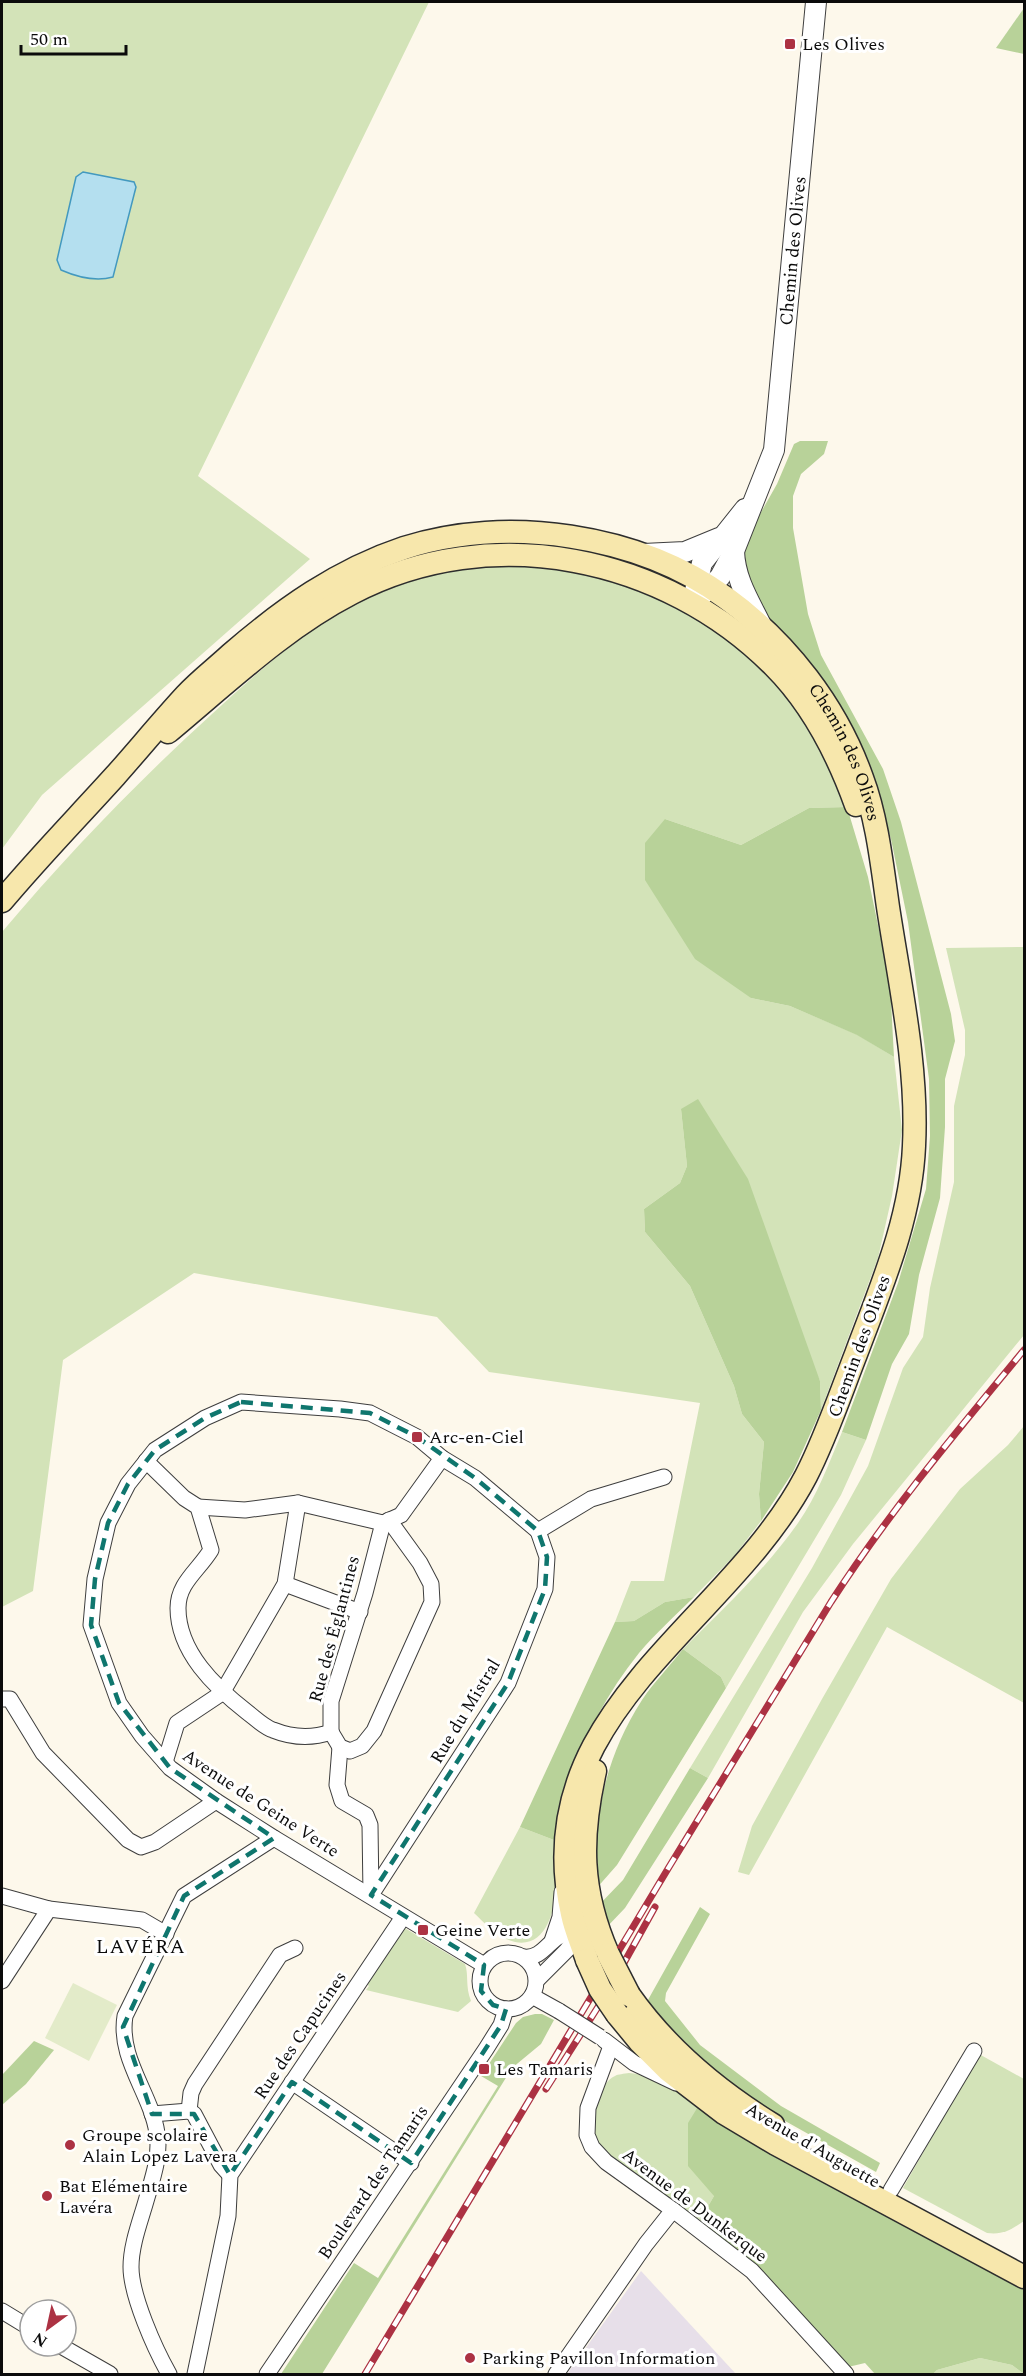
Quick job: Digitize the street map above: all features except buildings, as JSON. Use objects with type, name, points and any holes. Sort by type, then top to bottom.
[{"type":"main road","points":[[2,901],[40,855],[118,773],[192,689],[255,633],[310,592],[355,567],[434,540],[505,532],[594,540],[636,553],[704,583]]},
{"type":"main road","points":[[118,773],[279,640],[316,614],[354,592],[395,574],[439,560],[478,555],[527,555],[570,559],[641,579],[693,603]]},
{"type":"main road","name":"Chemin des Olives","points":[[594,1946],[571,1913],[566,1854],[568,1820],[576,1788],[606,1726],[623,1698],[649,1665],[770,1533],[805,1478],[828,1428],[889,1265],[912,1173],[914,1141],[910,1055],[886,895],[864,782],[849,744],[829,707],[787,653],[744,611],[704,583]]},
{"type":"main road","name":"Chemin des Olives","points":[[693,603],[748,641],[775,667],[803,700],[829,743],[848,782],[886,895]]},
{"type":"main road","name":"Chemin des Olives","points":[[588,1894],[584,1860],[584,1828],[589,1796],[606,1726]]},
{"type":"main road","name":"Avenue d'Auguette","points":[[588,1894],[600,1989],[617,2014],[654,2056],[695,2092],[724,2113],[776,2144],[1024,2277]]},
{"type":"main road","name":"Avenue d'Auguette","points":[[594,1946],[653,2028],[696,2070],[723,2091],[786,2133],[1024,2261]]},
{"type":"street","name":"Chemin des Olives","points":[[693,603],[704,583],[702,563],[727,544],[755,497],[770,465],[777,433],[816,2]]},
{"type":"street","name":"Chemin des Olives","points":[[727,544],[739,580],[764,629]]},
{"type":"street","points":[[636,553],[685,552],[727,544]]},
{"type":"street","name":"Avenue de Geine Verte","points":[[484,1965],[274,1838],[216,1801],[165,1762],[142,1736],[119,1703],[91,1625],[95,1579],[108,1523],[128,1484],[155,1450],[205,1418],[241,1402],[370,1413],[417,1437],[442,1458],[475,1478],[538,1531]]},
{"type":"street","points":[[146,1461],[184,1498],[198,1507],[245,1510],[298,1503],[386,1521],[401,1515],[442,1458]]},
{"type":"street","points":[[538,1531],[591,1499],[664,1477]]},
{"type":"street","points":[[165,1762],[177,1723],[222,1693],[285,1584],[298,1503]]},
{"type":"street","points":[[198,1507],[210,1550],[202,1564],[181,1587],[178,1609],[182,1635],[200,1668],[222,1693],[270,1730],[293,1737],[315,1738],[331,1732],[340,1747],[337,1785],[342,1801],[366,1815],[370,1825],[371,1895]]},
{"type":"street","points":[[340,1747],[350,1751],[362,1746],[374,1731],[432,1602],[431,1584],[420,1563],[386,1521]]},
{"type":"street","name":"Rue des Églantines","points":[[331,1732],[331,1701],[386,1521]]},
{"type":"street","name":"Rue du Mistral","points":[[371,1895],[508,1683],[545,1589],[547,1557],[538,1531]]},
{"type":"street","points":[[285,1584],[360,1611]]},
{"type":"street","points":[[2,1699],[10,1699],[43,1754],[128,1840],[141,1847],[155,1842],[216,1801]]},
{"type":"street","points":[[169,2374],[137,2298],[131,2268],[133,2251],[155,2169],[158,2144],[152,2114],[123,2038],[124,2016],[184,1896],[274,1838]]},
{"type":"street","name":"Chemin des Olives","points":[[552,1941],[561,1911],[566,1854]]},
{"type":"street","points":[[2,1896],[49,1909],[142,1920],[166,1934]]},
{"type":"street","points":[[2,1981],[49,1909]]},
{"type":"street","name":"Rue des Capucines","points":[[230,2175],[403,1917]]},
{"type":"street","points":[[564,1934],[594,1946],[567,1950],[537,1980],[532,1996],[520,2006],[506,2009],[494,2005],[481,1991],[479,1982],[484,1965],[496,1955],[505,1952],[524,1957],[535,1956],[564,1934]]},
{"type":"street","points":[[189,2111],[191,2093],[195,2084],[280,1954],[295,1948]]},
{"type":"street","points":[[524,1957],[531,1964],[537,1980]]},
{"type":"street","points":[[532,1996],[605,2041],[634,2063],[695,2092]]},
{"type":"street","name":"Boulevard des Tamaris","points":[[267,2374],[411,2163],[496,2033],[506,2009]]},
{"type":"street","name":"Avenue de Dunkerque","points":[[605,2041],[587,2122],[587,2135],[592,2147],[606,2162],[674,2210],[752,2271],[846,2374]]},
{"type":"street","points":[[891,2190],[974,2051]]},
{"type":"street","points":[[598,2079],[610,2069],[634,2063]]},
{"type":"street","points":[[292,2082],[411,2163]]},
{"type":"street","points":[[152,2114],[189,2111],[198,2118],[221,2165],[230,2175],[228,2216],[195,2374]]},
{"type":"street","points":[[556,2374],[646,2244],[674,2210]]},
{"type":"street","points":[[2,2311],[18,2321]]},
{"type":"street","points":[[78,2356],[110,2374]]},
{"type":"highlighted area","points":[[241,1402],[370,1413],[417,1437],[475,1478],[538,1531],[547,1557],[545,1589],[508,1683],[371,1895],[484,1965],[481,1991],[493,2005],[506,2009],[501,2025],[411,2163],[292,2082],[230,2175],[194,2114],[152,2114],[123,2027],[184,1896],[274,1838],[170,1768],[119,1703],[91,1625],[95,1579],[108,1523],[128,1484],[155,1450],[205,1418]]},
{"type":"shaded area","points":[[641,2271],[736,2374],[567,2374]]},
{"type":"green space","points":[[2,2],[429,2],[198,476],[310,559],[42,795],[2,849]]},
{"type":"green space","points":[[1024,8],[1024,54],[996,48]]},
{"type":"green space","points":[[800,441],[828,441],[824,454],[801,474],[793,496],[793,528],[808,614],[821,655],[883,769],[901,822],[951,1014],[955,1041],[945,1079],[945,1127],[940,1198],[919,1275],[909,1334],[892,1364],[866,1440],[842,1432],[898,1283],[926,1189],[930,1136],[929,1079],[908,922],[891,839],[876,789],[746,587],[743,544],[777,484],[794,444]]},
{"type":"green space","points":[[493,563],[562,566],[672,600],[755,659],[799,706],[833,768],[847,807],[809,808],[741,845],[665,819],[751,998],[790,1006],[858,1035],[894,1057],[902,1130],[892,1196],[878,1258],[821,1410],[820,1381],[681,1109],[687,1166],[680,1183],[644,1209],[645,1232],[690,1286],[734,1386],[742,1414],[764,1442],[759,1494],[761,1521],[735,1555],[694,1597],[665,1602],[634,1621],[615,1622],[631,1581],[664,1581],[700,1403],[489,1372],[437,1317],[194,1273],[63,1360],[33,1591],[2,1607],[2,932],[77,847],[130,793],[184,740],[289,647],[352,604],[389,586],[433,573]]},
{"type":"green space","points":[[847,807],[868,877],[890,983],[894,1057],[857,1035],[790,1006],[751,998],[695,959],[645,880],[645,843],[665,819],[741,845],[809,808]]},
{"type":"green space","points":[[1024,947],[1024,1335],[853,1544],[803,1612],[708,1778],[690,1768],[812,1568],[868,1466],[903,1368],[923,1337],[930,1288],[954,1182],[954,1106],[965,1055],[965,1030],[946,948]]},
{"type":"green space","points":[[698,1099],[748,1179],[820,1381],[821,1410],[793,1472],[761,1521],[759,1494],[764,1442],[742,1414],[734,1386],[690,1286],[645,1232],[644,1209],[680,1183],[687,1166],[681,1109]]},
{"type":"green space","points":[[1024,1426],[1024,1703],[887,1627],[749,1875],[738,1872],[752,1826],[891,1579],[960,1489],[1008,1445]]},
{"type":"green space","points":[[842,1432],[866,1440],[841,1495],[726,1688],[721,1677],[683,1649],[758,1573],[798,1523],[817,1491]]},
{"type":"green space","points":[[694,1597],[639,1653],[596,1718],[567,1789],[554,1840],[520,1827],[615,1622],[634,1621],[665,1602]]},
{"type":"green space","points":[[683,1649],[721,1677],[726,1688],[617,1865],[595,1890],[599,1815],[618,1745],[642,1700]]},
{"type":"green space","points":[[690,1768],[708,1778],[625,1908],[605,1929],[597,1907],[623,1880]]},
{"type":"green space","points":[[520,1827],[554,1840],[556,1881],[553,1910],[544,1930],[529,1942],[518,1943],[497,1934],[474,1913]]},
{"type":"green space","points":[[700,1907],[710,1914],[666,1993],[665,2001],[700,2045],[781,2106],[880,2163],[876,2172],[762,2108],[720,2081],[644,2007]]},
{"type":"green space","points":[[403,1927],[465,1964],[471,2001],[458,2012],[366,1990],[369,1986],[365,1983]]},
{"type":"green space","points":[[73,1983],[117,2005],[89,2061],[45,2038]]},
{"type":"green space","points":[[542,2014],[554,2020],[541,2044],[512,2068],[322,2374],[281,2374],[354,2263],[378,2278],[498,2086],[481,2076],[516,2023],[523,2017]]},
{"type":"green space","points":[[34,2041],[54,2050],[26,2084],[2,2105],[2,2075]]},
{"type":"green space","points":[[979,2054],[1024,2079],[1024,2221],[1011,2229],[998,2233],[987,2233],[903,2188]]},
{"type":"green space","points":[[629,2073],[657,2080],[699,2105],[714,2196],[700,2220],[607,2153],[594,2137],[593,2116],[600,2092],[609,2080]]},
{"type":"green space","points":[[699,2105],[1019,2282],[1024,2290],[1024,2374],[1012,2365],[980,2358],[937,2370],[933,2374],[875,2374],[865,2363],[848,2367],[780,2291],[700,2220],[714,2196],[688,2166],[688,2123]]},
{"type":"green space","points":[[980,2358],[1012,2365],[1024,2374],[933,2374],[937,2370]]},
{"type":"water","points":[[83,172],[134,182],[136,187],[113,277],[93,279],[73,275],[61,270],[57,260],[76,177]]},
{"type":"railway","points":[[365,2374],[831,1602],[900,1504],[1024,1350]]},
{"type":"railway","points":[[546,2089],[610,1988],[655,1907]]},
{"type":"place","name":"Les Olives","points":[[790,44]]},
{"type":"place","name":"Arc-en-Ciel","points":[[417,1437]]},
{"type":"place","name":"Geine Verte","points":[[423,1930]]},
{"type":"place","name":"Les Tamaris","points":[[484,2069]]},
{"type":"place","name":"Groupe scolaire Alain Lopez Lavera","points":[[70,2145]]},
{"type":"place","name":"Bat Elémentaire Lavéra","points":[[47,2196]]},
{"type":"place","name":"Parking Pavillon Information","points":[[470,2358]]},
{"type":"district","name":"LAVÉRA","points":[[141,1946]]}]
